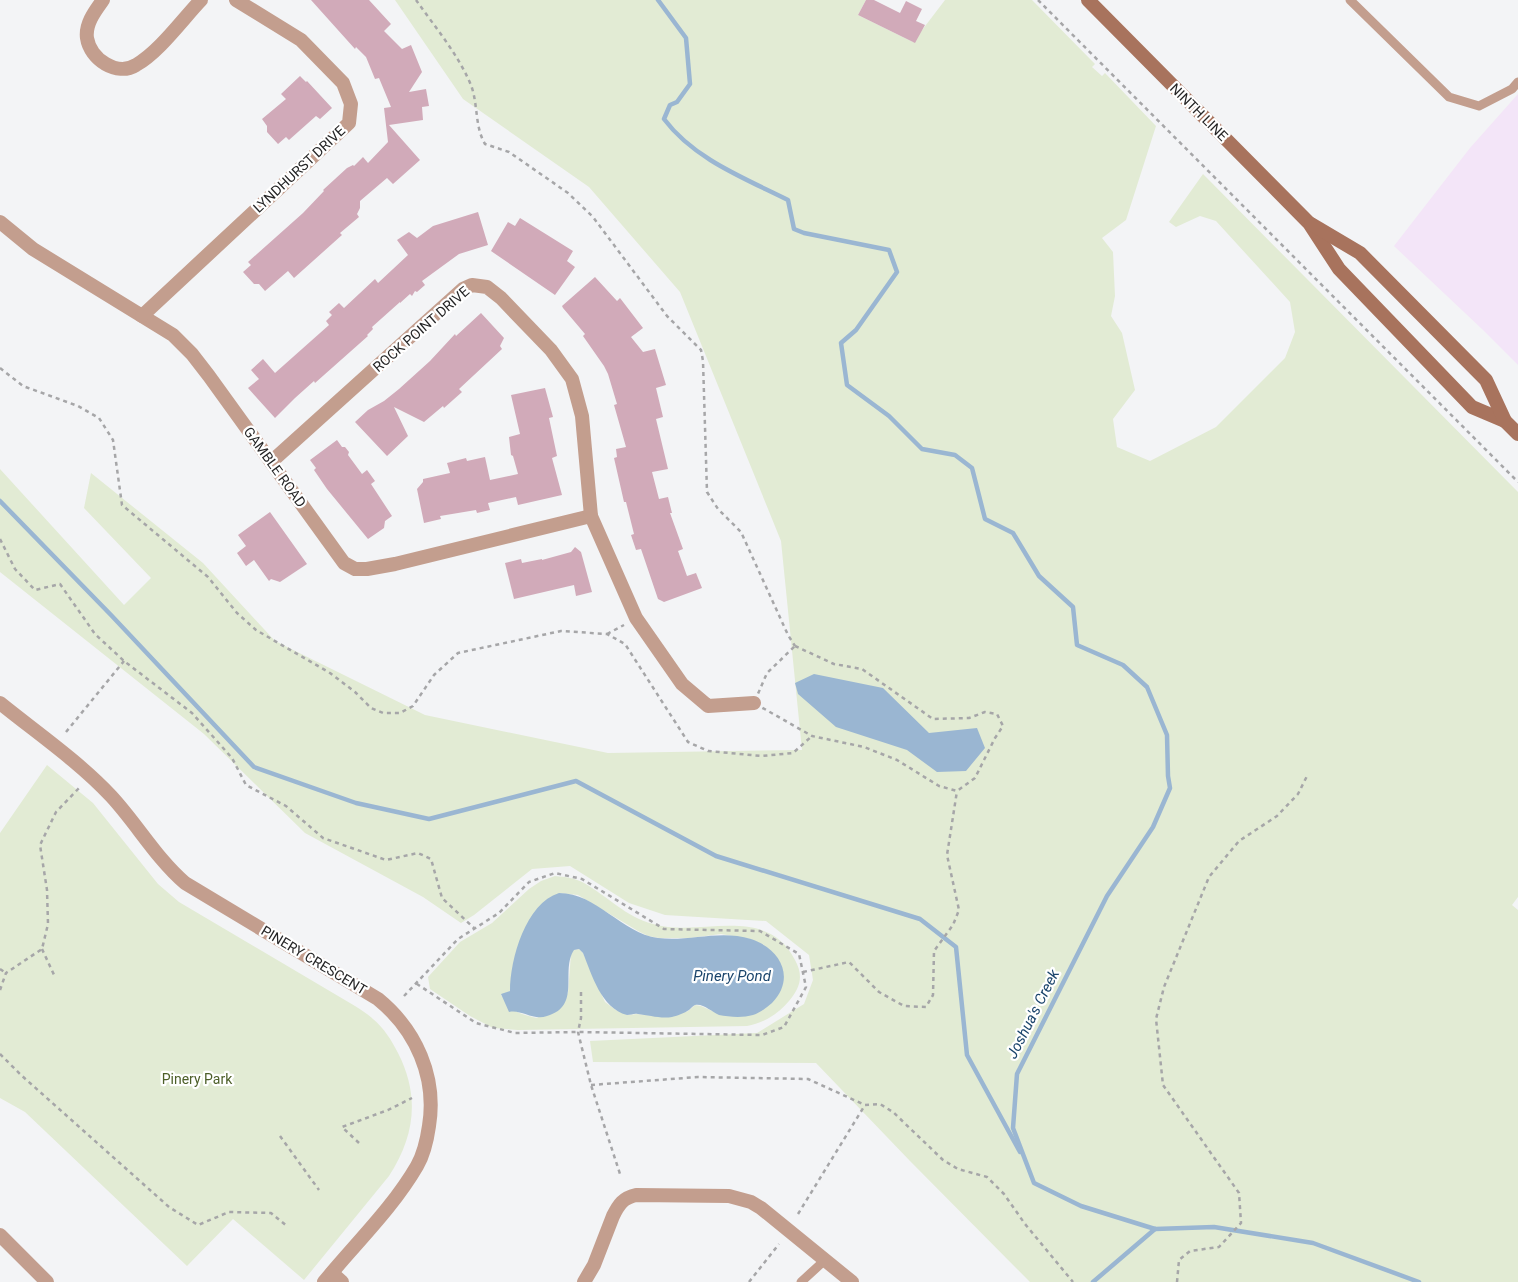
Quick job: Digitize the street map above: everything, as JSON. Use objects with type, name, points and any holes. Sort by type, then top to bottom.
[{"type":"main road","name":"NINTH LINE","points":[[1088,0],[1309,223],[1338,270],[1472,407],[1505,421]]},
{"type":"main road","name":"NINTH LINE","points":[[1309,223],[1360,253],[1486,380],[1505,421],[1518,434]]},
{"type":"street","points":[[102,0],[89,22],[87,38],[93,53],[103,63],[120,68],[134,67],[152,53],[200,0]]},
{"type":"street","name":"LYNDHURST DRIVE","points":[[142,316],[349,123],[351,104],[343,83],[301,40],[236,0]]},
{"type":"street","name":"GAMBLE ROAD","points":[[0,222],[33,248],[174,335],[192,354],[344,563],[355,570],[367,570],[395,564],[591,516]]},
{"type":"street","name":"ROCK POINT DRIVE","points":[[271,462],[463,289],[472,285],[486,287],[501,298],[551,350],[572,379],[582,416],[591,516],[636,618],[682,684],[708,706],[754,703]]},
{"type":"street","name":"PINERY CRESCENT","points":[[0,703],[91,776],[112,797],[173,872],[185,883],[378,999],[388,1007],[408,1031],[417,1046],[424,1060],[430,1083],[431,1114],[426,1143],[418,1164],[404,1187],[333,1279]]},
{"type":"street","points":[[584,1282],[594,1265],[617,1208],[627,1197],[636,1195],[706,1195],[729,1196],[741,1199],[761,1208],[852,1282]]},
{"type":"street","points":[[0,1235],[48,1282]]},
{"type":"lane","points":[[1350,0],[1449,97],[1479,106],[1512,89],[1518,82]]},
{"type":"lane","points":[[801,1282],[825,1260]]},
{"type":"path","points":[[416,0],[458,62],[472,89],[480,135],[485,144],[509,152],[568,193],[593,216],[667,316],[701,350],[703,361],[707,492],[718,509],[741,532],[788,635],[795,646],[834,664],[862,668],[933,719],[969,718],[984,712],[997,714],[1003,726],[975,778],[957,791],[947,855],[959,910],[953,925],[934,951],[933,995],[926,1007],[904,1006],[879,992],[849,962],[803,972]]},
{"type":"path","points":[[1038,0],[1518,482]]},
{"type":"path","points":[[0,368],[23,386],[78,406],[99,418],[113,440],[122,505],[208,577],[238,613],[256,630],[330,673],[372,708],[383,713],[400,713],[414,706],[434,674],[458,653],[561,631],[607,634],[624,644],[688,742],[708,751],[762,756],[793,753],[812,736]]},
{"type":"path","points":[[0,538],[15,569],[35,590],[60,584],[94,634],[124,661],[192,713],[232,758],[246,785],[286,806],[323,838],[386,860],[418,853],[431,859],[442,898],[474,928]]},
{"type":"path","points":[[607,634],[627,624]]},
{"type":"path","points":[[795,646],[767,673],[754,703],[812,736],[864,747],[897,760],[939,786],[957,791]]},
{"type":"path","points":[[66,732],[124,661]]},
{"type":"path","points":[[1177,1282],[1179,1260],[1190,1251],[1219,1247],[1241,1223],[1239,1193],[1163,1085],[1156,1019],[1162,995],[1209,878],[1239,842],[1282,811],[1298,794],[1307,776]]},
{"type":"path","points":[[54,977],[42,949],[48,924],[47,890],[40,845],[56,812],[80,788]]},
{"type":"path","points":[[404,996],[458,938],[499,912],[529,882],[555,873],[582,879],[664,929],[760,931],[799,954],[806,987],[784,1027],[762,1034],[515,1033],[476,1023],[417,984]]},
{"type":"path","points":[[0,990],[6,972],[42,949]]},
{"type":"path","points":[[0,969],[6,972]]},
{"type":"path","points":[[581,992],[581,1018],[578,1032],[590,1085],[621,1177]]},
{"type":"path","points":[[0,1054],[169,1207],[198,1225],[229,1212],[271,1213],[288,1227]]},
{"type":"path","points":[[590,1085],[698,1077],[808,1079],[865,1105],[880,1104],[893,1112],[943,1160],[958,1169],[987,1177],[1004,1194],[1025,1224],[1073,1282]]},
{"type":"path","points":[[359,1144],[342,1127],[388,1110],[412,1098]]},
{"type":"path","points":[[798,1214],[865,1105]]},
{"type":"path","points":[[280,1136],[319,1190]]},
{"type":"path","points":[[749,1282],[779,1244]]},
{"type":"shaded area","points":[[1518,94],[1518,365],[1394,246],[1470,148]]},
{"type":"green space","points":[[395,0],[866,0],[858,15],[913,42],[945,0],[1032,0],[1095,64],[1092,67],[1102,76],[1105,73],[1156,126],[1126,220],[1102,238],[1113,252],[1115,296],[1111,316],[1122,333],[1135,390],[1113,419],[1117,447],[1150,461],[1216,427],[1285,358],[1295,332],[1290,302],[1216,221],[1200,216],[1176,227],[1169,222],[1203,174],[1518,492],[1518,897],[1512,905],[1518,910],[1518,1282],[1030,1282],[816,1063],[593,1062],[590,1041],[757,1033],[804,1004],[813,980],[809,955],[766,921],[665,915],[629,903],[570,866],[532,869],[474,915],[461,923],[423,897],[305,833],[204,734],[0,572],[0,469],[124,605],[151,578],[84,508],[91,473],[203,563],[275,641],[425,715],[608,753],[802,750],[781,541],[680,292],[589,187],[463,99]]},
{"type":"green space","name":"Pinery Park","points":[[47,765],[93,803],[158,884],[179,902],[364,1012],[384,1031],[398,1053],[410,1085],[412,1116],[409,1131],[398,1161],[389,1176],[304,1280],[233,1219],[187,1266],[25,1112],[0,1098],[0,833]]},
{"type":"green space","points":[[555,876],[577,880],[634,916],[653,924],[691,928],[750,927],[767,932],[782,943],[795,960],[800,977],[798,987],[789,1001],[775,1014],[759,1023],[747,1026],[518,1030],[493,1028],[470,1016],[430,989],[428,977],[460,942],[492,923],[529,889],[541,881]],"holes":[[[559,893],[578,895],[648,936],[690,938],[721,934],[750,939],[764,945],[719,1014],[695,1005],[688,1011],[665,1017],[628,1015],[616,1010],[605,1002],[583,953],[579,949],[573,950],[571,954],[568,993],[537,1018],[520,1013],[512,1008],[501,995],[510,991]]]},
{"type":"water","points":[[814,674],[883,688],[929,733],[977,728],[985,748],[966,771],[937,772],[907,750],[836,727],[798,694],[795,683]]},
{"type":"water","name":"Pinery Pond","points":[[559,893],[585,899],[620,922],[645,935],[670,939],[727,935],[751,939],[770,950],[777,957],[782,965],[784,974],[783,984],[772,1003],[756,1014],[745,1017],[719,1015],[704,1006],[698,1005],[694,1005],[689,1010],[672,1017],[627,1015],[618,1011],[604,998],[583,953],[579,949],[574,950],[570,958],[567,996],[564,1004],[558,1011],[542,1017],[509,1012],[501,994],[510,991],[513,964],[522,934],[537,908],[547,899]]},
{"type":"building","points":[[311,0],[369,0],[391,24],[384,31],[402,49],[411,45],[422,72],[409,92],[426,89],[429,106],[422,107],[423,120],[389,125],[420,160],[393,184],[387,178],[360,201],[360,208],[357,214],[359,217],[294,278],[288,271],[265,291],[259,284],[254,284],[243,272],[251,265],[248,262],[303,213],[323,190],[347,168],[354,166],[363,157],[368,163],[388,142],[384,108],[391,107],[379,78],[375,79],[366,57],[356,47],[355,49]]},
{"type":"building","points":[[866,0],[874,0],[900,13],[906,1],[922,9],[916,21],[925,25],[915,43],[858,15]]},
{"type":"building","points":[[300,76],[332,108],[320,119],[316,116],[289,140],[286,137],[278,144],[267,132],[267,126],[262,119],[286,99],[281,94]]},
{"type":"building","points":[[478,212],[488,245],[459,254],[422,281],[425,285],[417,292],[415,291],[412,296],[410,294],[400,302],[372,327],[373,329],[368,336],[315,383],[314,381],[275,418],[248,388],[259,379],[251,370],[263,359],[275,373],[329,325],[326,321],[332,315],[329,312],[339,303],[344,308],[375,279],[378,283],[408,255],[397,240],[409,232],[417,238],[433,226]]},
{"type":"building","points":[[520,218],[573,251],[567,261],[575,267],[555,295],[491,251],[508,222],[515,226]]},
{"type":"building","points":[[595,277],[617,301],[620,298],[643,328],[631,337],[643,352],[655,349],[666,385],[656,388],[663,417],[656,419],[668,469],[652,472],[659,499],[668,497],[672,513],[670,513],[683,549],[678,551],[687,576],[696,573],[702,588],[664,602],[658,599],[641,549],[636,550],[631,535],[634,534],[626,502],[624,502],[614,458],[617,457],[616,449],[626,447],[614,405],[617,404],[608,374],[583,336],[585,334],[562,306]]},
{"type":"building","points":[[481,313],[504,338],[500,346],[502,349],[459,389],[462,392],[424,422],[394,407],[408,436],[387,456],[355,422],[368,410],[384,401],[399,389],[430,361],[455,334],[456,336]]},
{"type":"building","points":[[545,388],[553,417],[549,418],[557,456],[552,458],[562,495],[518,505],[516,497],[488,503],[490,510],[477,513],[476,510],[440,516],[441,519],[424,523],[417,489],[423,482],[423,479],[450,473],[447,463],[466,458],[467,461],[485,457],[490,480],[518,474],[513,456],[511,455],[509,437],[520,434],[511,395]]},
{"type":"building","points":[[337,440],[349,452],[348,455],[362,474],[367,470],[375,481],[371,484],[392,516],[385,521],[384,528],[368,539],[327,489],[314,470],[316,468],[310,460]]},
{"type":"building","points":[[270,512],[307,564],[280,582],[271,579],[269,581],[254,560],[246,566],[237,553],[246,546],[238,535]]},
{"type":"building","points":[[575,547],[581,552],[592,592],[576,596],[574,585],[514,599],[505,563],[521,559],[522,563],[542,560],[571,552]]},
{"type":"waterway","name":"Joshua's Creek","points":[[658,0],[686,38],[690,84],[677,102],[670,105],[664,119],[676,133],[721,166],[788,200],[794,229],[804,233],[889,250],[897,272],[856,330],[841,343],[847,385],[889,416],[922,449],[955,455],[972,468],[985,519],[1013,533],[1039,576],[1073,607],[1077,645],[1123,665],[1147,687],[1167,735],[1170,788],[1153,827],[1107,896],[1017,1074],[1013,1128],[1034,1183],[1081,1206],[1155,1229],[1214,1227],[1313,1243],[1419,1282]]},
{"type":"waterway","points":[[0,501],[111,615],[254,767],[356,803],[429,819],[576,781],[716,856],[920,919],[956,947],[967,1055],[1020,1152]]},
{"type":"waterway","points":[[1093,1282],[1155,1229]]}]
